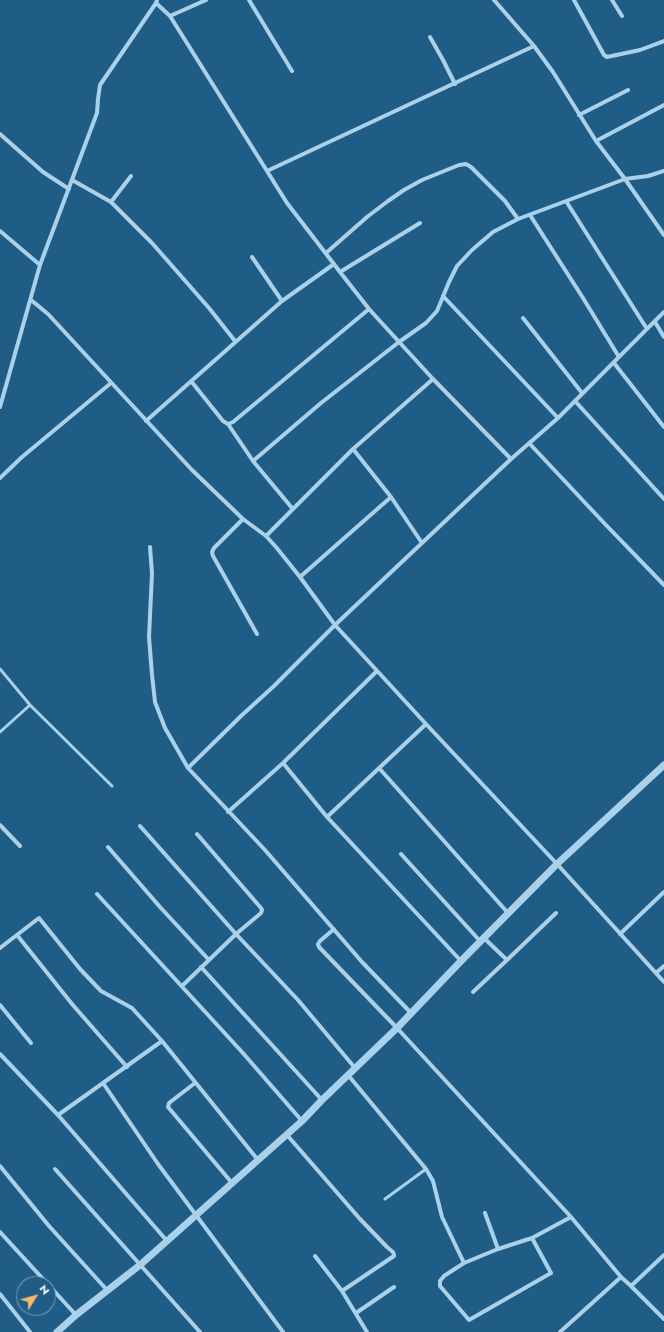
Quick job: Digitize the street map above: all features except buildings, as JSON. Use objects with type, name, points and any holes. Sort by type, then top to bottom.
[{"type":"street","points":[[170,16],[206,0]]},
{"type":"street","points":[[249,0],[292,71]]},
{"type":"street","points":[[494,0],[534,46],[553,72],[596,141],[626,179],[664,235]]},
{"type":"street","points":[[574,0],[604,55],[607,57],[640,50],[664,41]]},
{"type":"street","points":[[612,0],[622,16]]},
{"type":"street","points":[[0,407],[1,399],[40,265],[97,113],[100,85],[156,2],[170,16],[288,203],[340,272],[369,309],[399,342],[511,459]]},
{"type":"street","points":[[430,37],[444,60],[455,84]]},
{"type":"street","points":[[268,171],[534,46]]},
{"type":"street","points":[[579,115],[628,90]]},
{"type":"street","points":[[596,141],[664,105]]},
{"type":"street","points":[[0,134],[43,172],[69,189]]},
{"type":"street","points":[[326,253],[367,217],[404,190],[422,180],[459,165],[466,164],[471,167],[505,202],[518,220]]},
{"type":"street","points":[[253,461],[321,403],[399,342],[426,323],[437,311],[458,266],[472,250],[493,232],[566,200],[626,179],[648,176],[664,171]]},
{"type":"street","points":[[111,202],[131,176]]},
{"type":"street","points":[[72,180],[111,202],[152,243],[209,308],[235,341]]},
{"type":"street","points":[[566,200],[647,329]]},
{"type":"street","points":[[530,215],[619,358]]},
{"type":"street","points":[[340,272],[420,223]]},
{"type":"street","points":[[0,231],[40,265]]},
{"type":"street","points":[[252,257],[282,301]]},
{"type":"street","points":[[146,421],[282,301],[334,264]]},
{"type":"street","points":[[443,296],[558,418]]},
{"type":"street","points":[[31,300],[48,314],[192,470],[243,519],[266,536],[300,577],[335,625],[557,864],[664,982]]},
{"type":"street","points":[[228,424],[233,422],[369,309]]},
{"type":"street","points":[[188,768],[335,625],[511,459],[558,418],[664,312]]},
{"type":"street","points":[[523,318],[582,393]]},
{"type":"street","points":[[655,322],[664,337]]},
{"type":"street","points":[[614,362],[664,427]]},
{"type":"street","points":[[266,536],[353,448],[433,379]]},
{"type":"street","points":[[192,381],[223,421],[228,424],[253,461],[292,508]]},
{"type":"street","points":[[0,478],[22,457],[111,383]]},
{"type":"street","points":[[575,401],[664,499]]},
{"type":"street","points":[[529,443],[664,585]]},
{"type":"street","points":[[353,448],[391,497],[422,543]]},
{"type":"street","points":[[300,577],[391,497]]},
{"type":"street","points":[[243,519],[214,548],[212,552],[257,634]]},
{"type":"street","points":[[150,547],[152,573],[149,637],[155,702],[165,728],[188,768],[265,850],[362,962],[411,1012]]},
{"type":"street","points":[[228,812],[283,763],[377,670]]},
{"type":"street","points":[[327,817],[426,724]]},
{"type":"street","points":[[283,763],[327,817],[461,961]]},
{"type":"street","points":[[57,1332],[76,1314],[140,1265],[302,1121],[397,1028],[557,864],[664,765]]},
{"type":"street","points":[[379,768],[508,913]]},
{"type":"street","points":[[0,825],[20,846]]},
{"type":"street","points":[[140,826],[236,934],[298,1000],[355,1068]]},
{"type":"street","points":[[182,986],[236,934],[261,913],[262,910],[197,834]]},
{"type":"street","points":[[108,847],[160,907],[209,960]]},
{"type":"street","points":[[402,854],[446,905],[482,940],[507,960]]},
{"type":"street","points":[[620,934],[664,892]]},
{"type":"street","points":[[97,894],[182,986],[302,1121]]},
{"type":"street","points":[[473,992],[556,913]]},
{"type":"street","points":[[0,948],[40,918],[80,969],[101,991],[132,1008],[162,1041],[258,1160]]},
{"type":"street","points":[[334,929],[320,941],[318,947],[397,1028],[571,1217],[621,1277],[664,1319]]},
{"type":"street","points":[[16,935],[72,1004],[127,1067]]},
{"type":"street","points":[[656,973],[664,966]]},
{"type":"street","points":[[201,967],[322,1100]]},
{"type":"street","points":[[0,1005],[31,1043]]},
{"type":"street","points":[[58,1115],[162,1041]]},
{"type":"street","points":[[0,1054],[58,1115],[167,1241]]},
{"type":"street","points":[[348,1075],[426,1169],[433,1181],[442,1217],[464,1263]]},
{"type":"street","points":[[103,1083],[145,1146],[283,1332]]},
{"type":"street","points":[[195,1083],[169,1103],[168,1107],[232,1183]]},
{"type":"street","points":[[287,1135],[360,1219],[387,1247],[394,1252],[394,1256],[342,1291]]},
{"type":"street","points":[[0,1166],[49,1226],[107,1290]]},
{"type":"street","points":[[55,1169],[200,1332]]},
{"type":"street","points":[[485,1213],[498,1249]]},
{"type":"street","points":[[532,1238],[551,1274],[469,1320],[440,1286],[440,1281],[444,1276],[464,1263],[498,1249],[532,1238],[571,1217]]},
{"type":"street","points":[[0,1232],[76,1314]]},
{"type":"street","points":[[631,1286],[664,1255]]},
{"type":"street","points":[[315,1256],[342,1291],[367,1332]]},
{"type":"street","points":[[560,1332],[621,1277]]},
{"type":"street","points":[[356,1313],[394,1287]]},
{"type":"street","points":[[0,1294],[30,1332]]},
{"type":"lane","points":[[0,669],[30,705],[112,786]]},
{"type":"lane","points":[[0,732],[30,705]]},
{"type":"lane","points":[[385,1199],[426,1169]]}]
